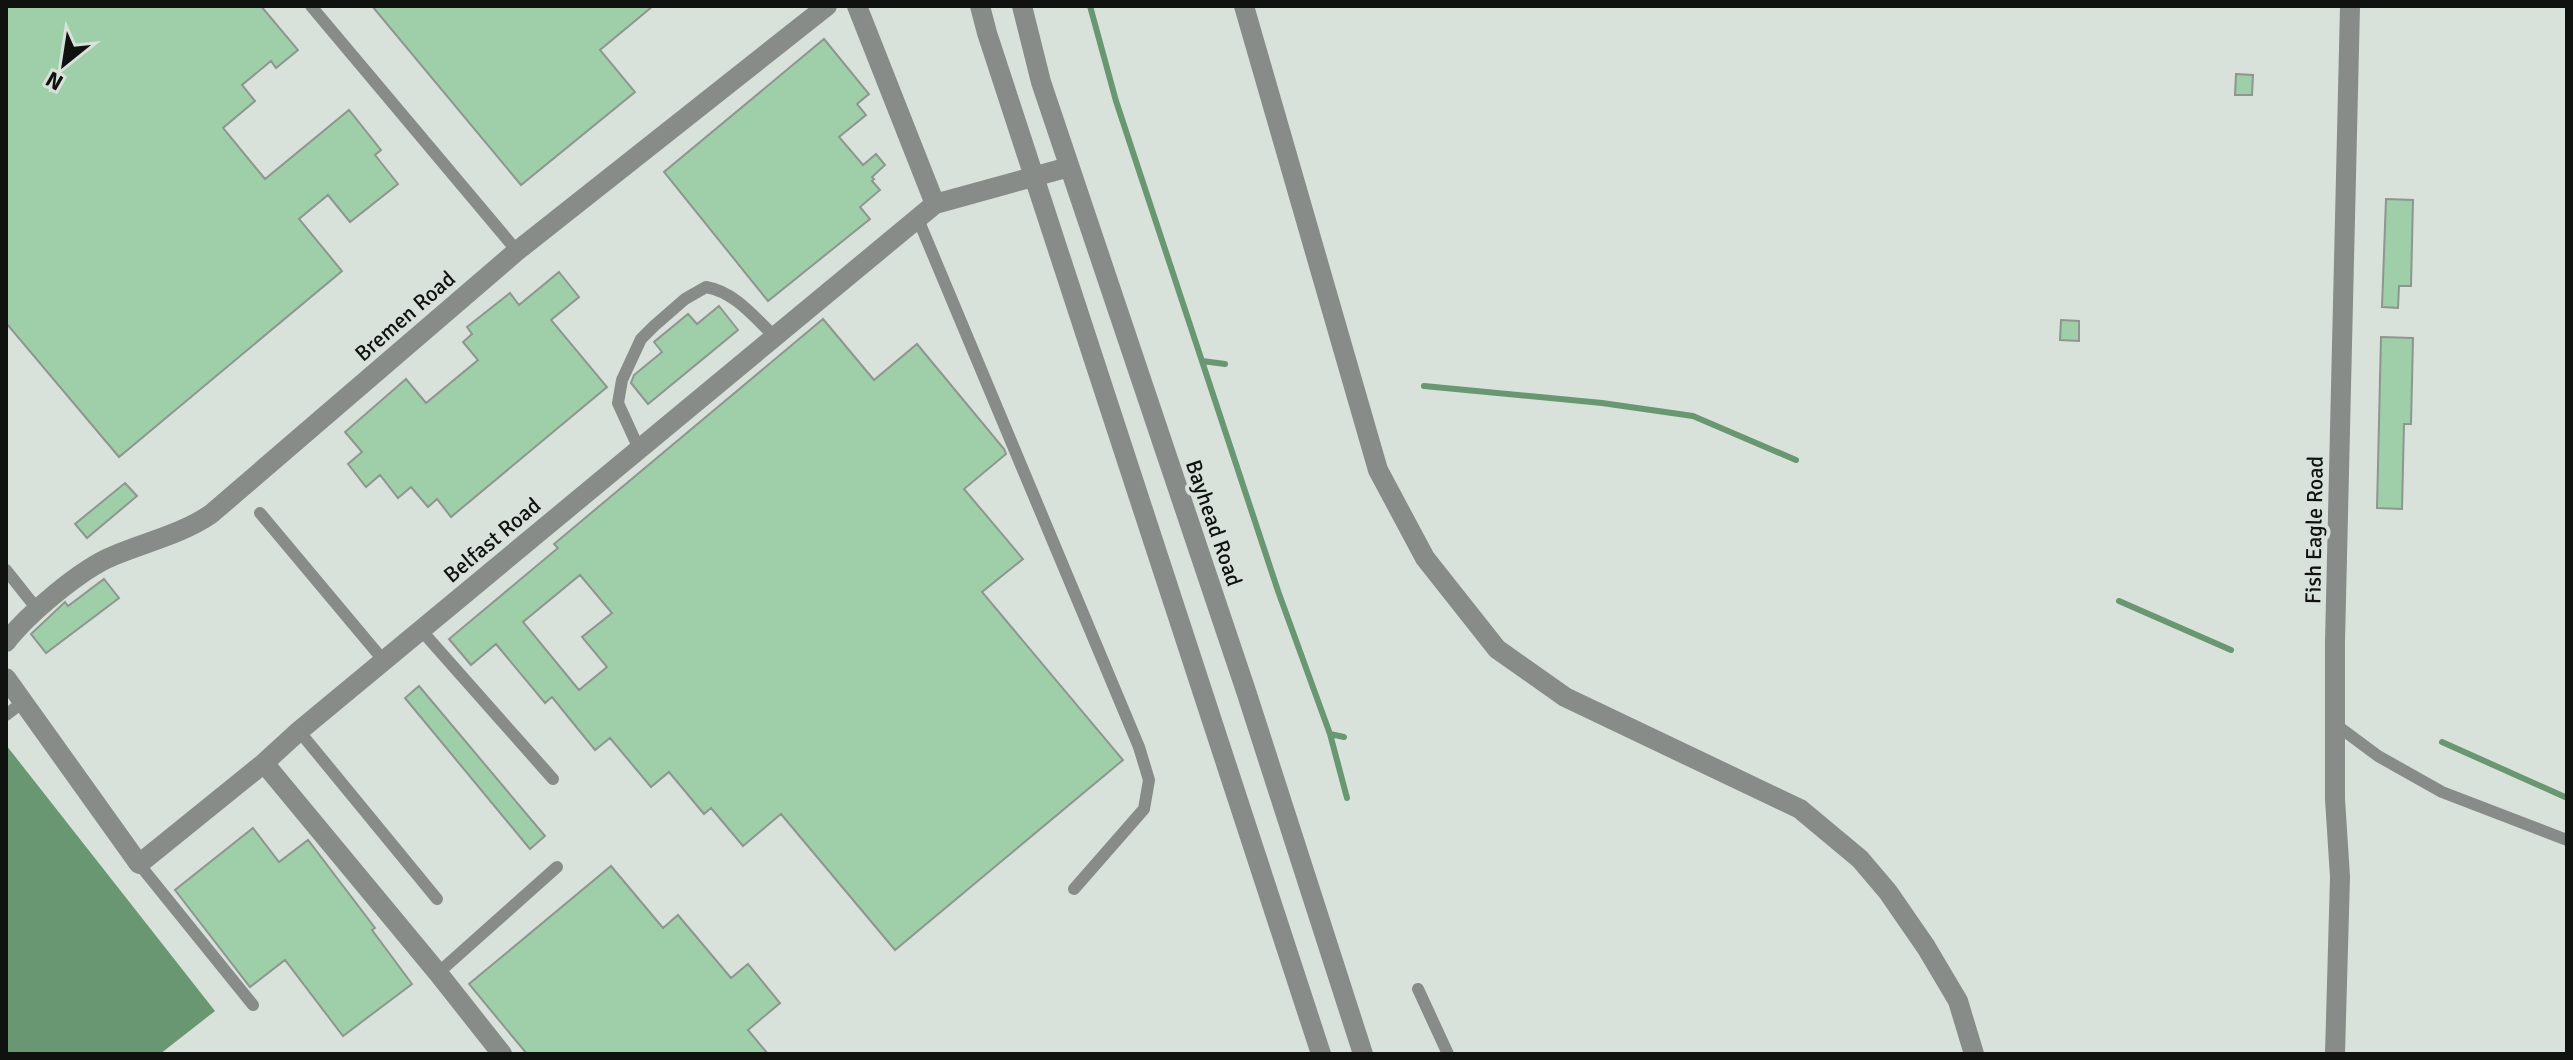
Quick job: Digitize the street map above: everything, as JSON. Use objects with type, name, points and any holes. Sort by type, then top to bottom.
[{"type":"street","name":"Bremen Road","points":[[6,642],[37,609],[109,557],[194,526],[211,514],[517,251],[827,6]]},
{"type":"street","points":[[857,6],[935,204]]},
{"type":"street","points":[[980,6],[1321,1054]]},
{"type":"street","name":"Bayhead Road","points":[[1022,6],[1041,82],[1246,691],[1363,1054]]},
{"type":"street","points":[[1244,6],[1378,470],[1425,558],[1497,649],[1565,697],[1800,809],[1860,859],[1895,903],[1950,987],[1958,1001],[1974,1054]]},
{"type":"street","name":"Fish Eagle Road","points":[[2335,1054],[2340,877],[2335,799],[2335,724],[2350,6]]},
{"type":"street","name":"Belfast Road","points":[[264,763],[935,204],[1069,167]]},
{"type":"street","points":[[6,678],[139,864],[264,763],[502,1054]]},
{"type":"lane","points":[[311,6],[517,251]]},
{"type":"lane","points":[[918,219],[1139,747],[1149,780],[1144,809],[1074,889]]},
{"type":"lane","points":[[639,449],[618,403],[619,388],[641,339],[685,299],[706,287],[717,289],[730,295],[775,337]]},
{"type":"lane","points":[[260,513],[384,661]]},
{"type":"lane","points":[[6,570],[37,609]]},
{"type":"lane","points":[[421,630],[553,779]]},
{"type":"lane","points":[[6,715],[23,702]]},
{"type":"lane","points":[[2335,724],[2378,756],[2442,792],[2567,840]]},
{"type":"lane","points":[[299,731],[437,899]]},
{"type":"lane","points":[[139,864],[253,1005]]},
{"type":"lane","points":[[438,973],[557,867]]},
{"type":"lane","points":[[1418,989],[1448,1054]]},
{"type":"shaded area","points":[[6,745],[215,1011],[160,1054],[6,1054]]},
{"type":"building","points":[[6,6],[261,6],[298,50],[276,68],[271,61],[242,85],[255,101],[223,128],[265,179],[349,110],[381,150],[375,155],[398,184],[350,222],[328,195],[299,219],[342,271],[119,457],[6,323]]},
{"type":"building","points":[[372,6],[653,6],[600,50],[635,92],[521,185]]},
{"type":"building","points":[[824,39],[869,94],[857,104],[866,115],[839,137],[863,165],[876,154],[885,165],[872,177],[880,190],[860,207],[870,219],[768,301],[664,172]]},
{"type":"building","points":[[2236,74],[2253,75],[2252,95],[2235,95]]},
{"type":"building","points":[[2386,199],[2413,200],[2411,286],[2399,286],[2398,308],[2382,307]]},
{"type":"building","points":[[559,272],[579,297],[551,320],[607,387],[451,517],[437,499],[428,507],[411,487],[398,498],[380,475],[366,487],[348,464],[362,452],[345,432],[406,379],[426,403],[478,360],[463,342],[472,334],[467,327],[510,293],[519,305]]},
{"type":"building","points":[[719,306],[738,330],[648,404],[631,383],[634,375],[662,352],[654,342],[688,314],[697,324]]},
{"type":"building","points":[[823,319],[874,380],[917,344],[1006,454],[964,489],[1023,559],[982,592],[1123,760],[895,950],[781,814],[743,846],[711,808],[704,814],[669,772],[651,787],[610,738],[595,750],[552,697],[545,703],[496,644],[471,665],[449,639],[558,548],[554,544]],"holes":[[[580,575],[612,613],[582,637],[607,667],[579,690],[523,622]]]},
{"type":"building","points":[[2061,320],[2079,321],[2079,341],[2060,340]]},
{"type":"building","points":[[2381,337],[2413,338],[2411,424],[2404,424],[2402,509],[2377,508]]},
{"type":"building","points":[[125,483],[137,496],[87,538],[75,524]]},
{"type":"building","points":[[104,579],[119,598],[46,653],[31,634],[65,602],[68,606]]},
{"type":"building","points":[[419,686],[545,836],[530,849],[405,698]]},
{"type":"building","points":[[253,828],[279,862],[308,840],[375,928],[372,930],[412,984],[343,1036],[285,960],[250,987],[175,890]]},
{"type":"building","points":[[611,866],[663,928],[678,915],[731,978],[748,964],[780,1003],[748,1030],[768,1054],[527,1054],[469,984]]},
{"type":"waterway","points":[[1090,6],[1116,101],[1278,591],[1330,734],[1347,798]]},
{"type":"waterway","points":[[1202,361],[1225,364]]},
{"type":"waterway","points":[[1424,386],[1602,403],[1693,416],[1796,460]]},
{"type":"waterway","points":[[2119,601],[2231,650]]},
{"type":"waterway","points":[[1330,734],[1344,737]]},
{"type":"waterway","points":[[2442,742],[2565,797]]}]
